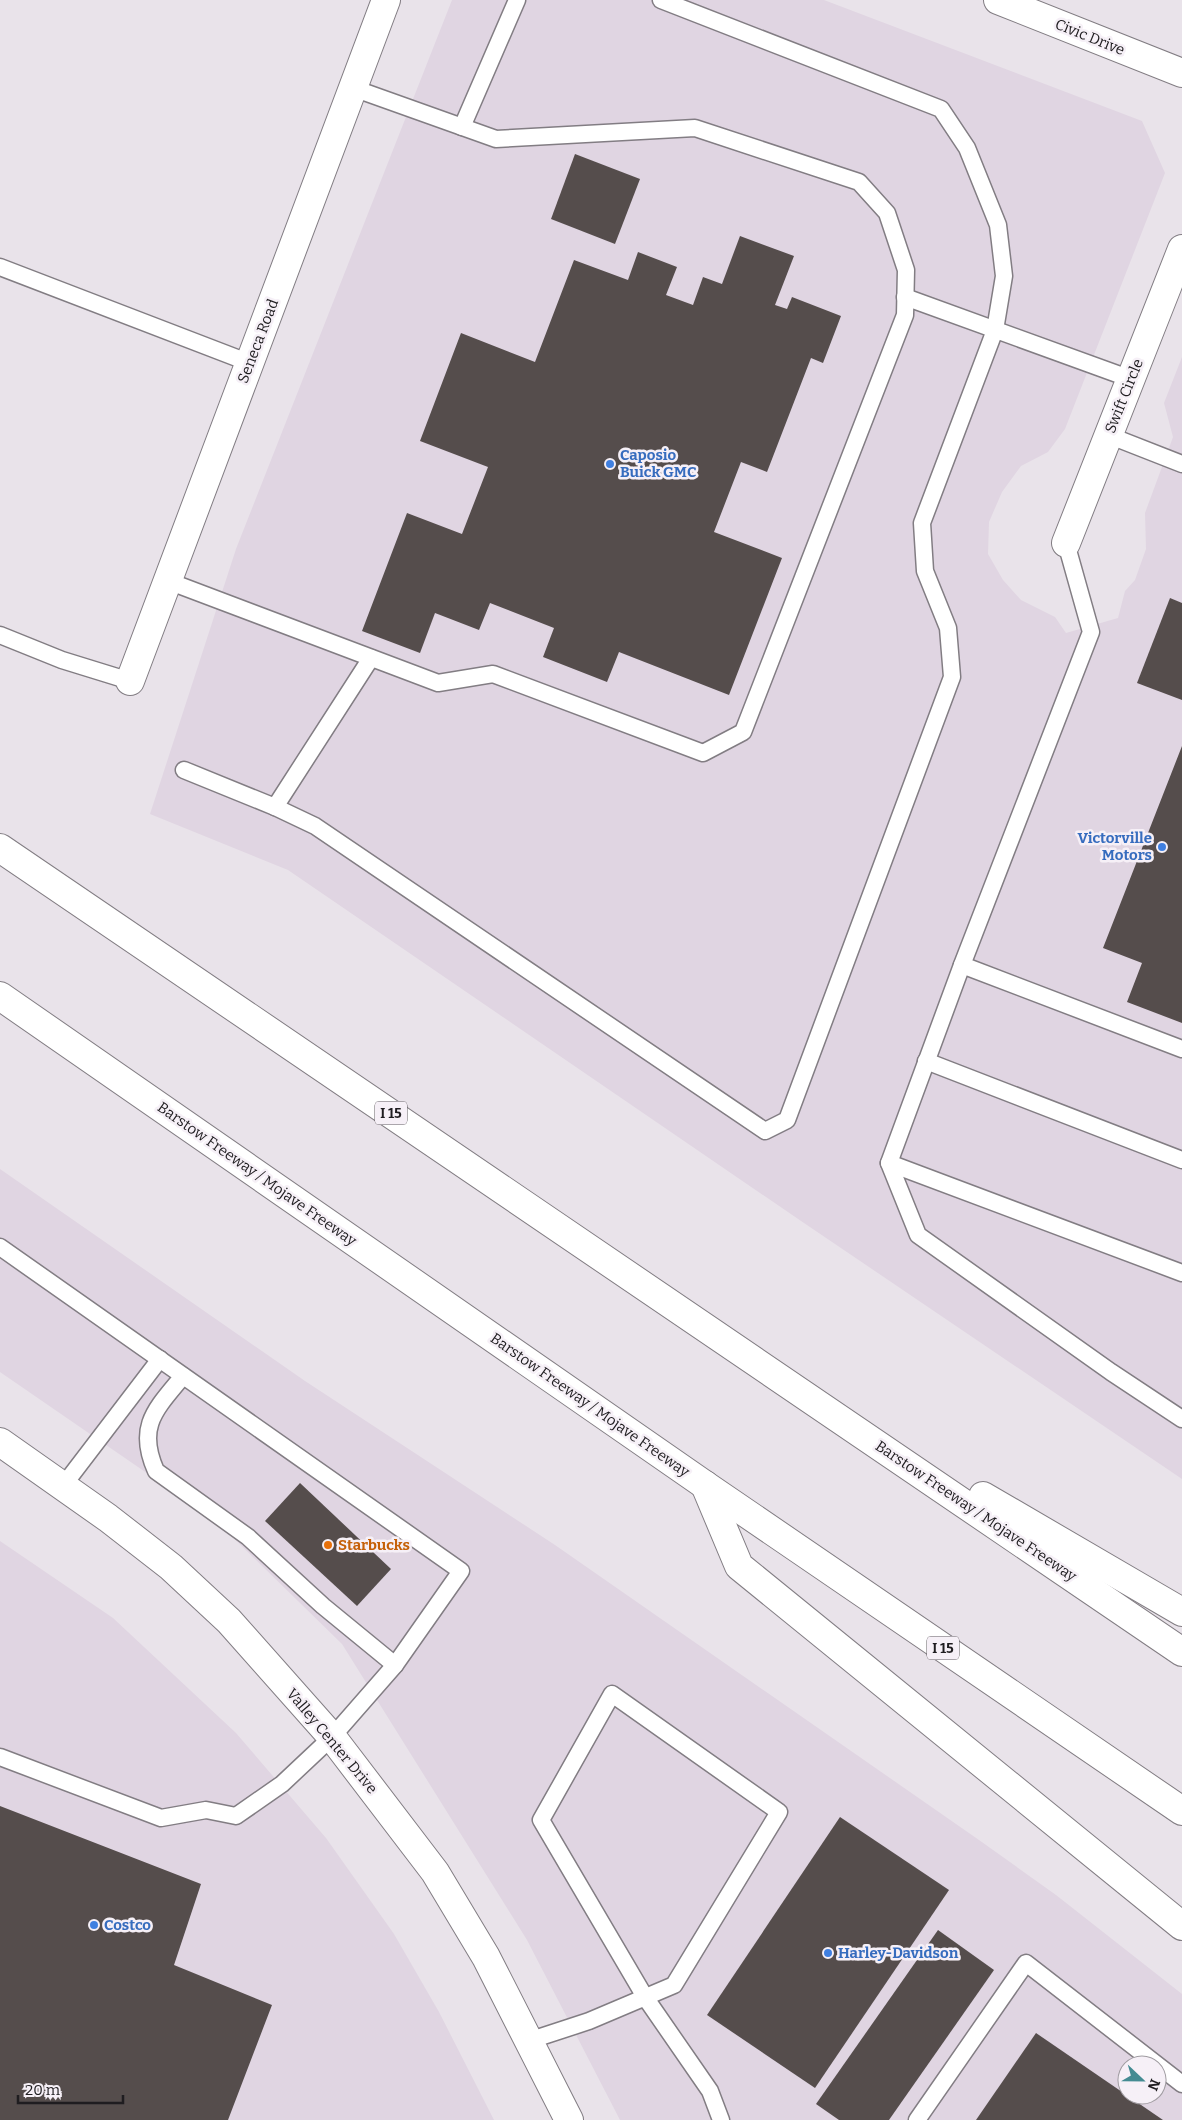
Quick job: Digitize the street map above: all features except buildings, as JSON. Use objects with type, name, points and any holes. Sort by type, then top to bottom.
[{"type":"main road","name":"Seneca Road","points":[[130,681],[386,0]]},
{"type":"main road","name":"Civic Drive","points":[[998,0],[1182,73]]},
{"type":"main road","name":"Swift Circle","points":[[1066,543],[1182,249]]},
{"type":"main road","name":"Barstow Freeway / Mojave Freeway","points":[[0,848],[782,1378],[1182,1652]]},
{"type":"main road","name":"Barstow Freeway / Mojave Freeway","points":[[0,996],[705,1484],[1182,1811]]},
{"type":"main road","points":[[782,1378],[1182,1612]]},
{"type":"main road","name":"Valley Center Drive","points":[[0,1442],[171,1567],[228,1620],[332,1737],[435,1872],[486,1957],[569,2120]]},
{"type":"main road","points":[[705,1484],[739,1566],[1182,1926]]},
{"type":"lane","points":[[462,127],[517,0]]},
{"type":"lane","points":[[184,770],[275,807],[315,826],[765,1130],[788,1120],[952,677],[948,628],[925,571],[922,522],[995,330],[1004,276],[998,225],[967,148],[941,109],[661,0]]},
{"type":"lane","points":[[168,581],[438,683],[494,674],[703,753],[743,732],[905,316],[906,270],[888,213],[859,182],[695,128],[496,139],[353,88]]},
{"type":"lane","points":[[0,267],[250,363]]},
{"type":"lane","points":[[905,296],[1131,379]]},
{"type":"lane","points":[[1108,435],[1182,464]]},
{"type":"lane","points":[[1066,543],[1091,632],[962,965],[890,1163],[918,1235],[1111,1372],[1182,1419]]},
{"type":"lane","points":[[0,635],[62,660],[130,681]]},
{"type":"lane","points":[[275,807],[371,658]]},
{"type":"lane","points":[[962,965],[1182,1050]]},
{"type":"lane","points":[[926,1061],[1182,1160]]},
{"type":"lane","points":[[890,1163],[1182,1273]]},
{"type":"lane","points":[[0,1248],[461,1571],[395,1665],[332,1737],[282,1784],[236,1816],[206,1810],[161,1818],[0,1757]]},
{"type":"lane","points":[[62,1486],[160,1359]]},
{"type":"lane","points":[[183,1376],[153,1412],[148,1439],[149,1456],[156,1471],[248,1537],[316,1600],[395,1665]]},
{"type":"lane","points":[[528,2041],[589,2021],[645,1997],[674,1984],[779,1812],[612,1694],[541,1820],[645,1997],[710,2091],[721,2120]]},
{"type":"lane","points":[[917,2120],[1026,1963],[1182,2084]]},
{"type":"shaded area","points":[[452,0],[824,0],[1142,121],[1165,173],[1065,429],[1048,452],[1021,466],[1002,492],[989,522],[988,554],[1003,580],[1021,600],[1055,617],[1066,633],[1118,618],[1125,591],[1135,580],[1146,549],[1145,513],[1173,437],[1164,403],[1182,357],[1182,1479],[288,870],[150,814],[236,549]]},
{"type":"shaded area","points":[[0,1169],[305,1381],[555,1545],[979,1840],[1056,1895],[1182,1994],[1182,2120],[620,2120],[527,1940],[342,1644],[215,1520],[0,1372]]},
{"type":"shaded area","points":[[0,1541],[113,1618],[236,1733],[326,1838],[394,1934],[439,2012],[494,2120],[0,2120]]},
{"type":"place","name":"Caposio Buick GMC","points":[[610,464]]},
{"type":"place","name":"Victorville Motors","points":[[1162,847]]},
{"type":"place","name":"Starbucks","points":[[328,1545]]},
{"type":"place","name":"Costco","points":[[94,1925]]},
{"type":"place","name":"Harley-Davidson","points":[[828,1953]]}]
